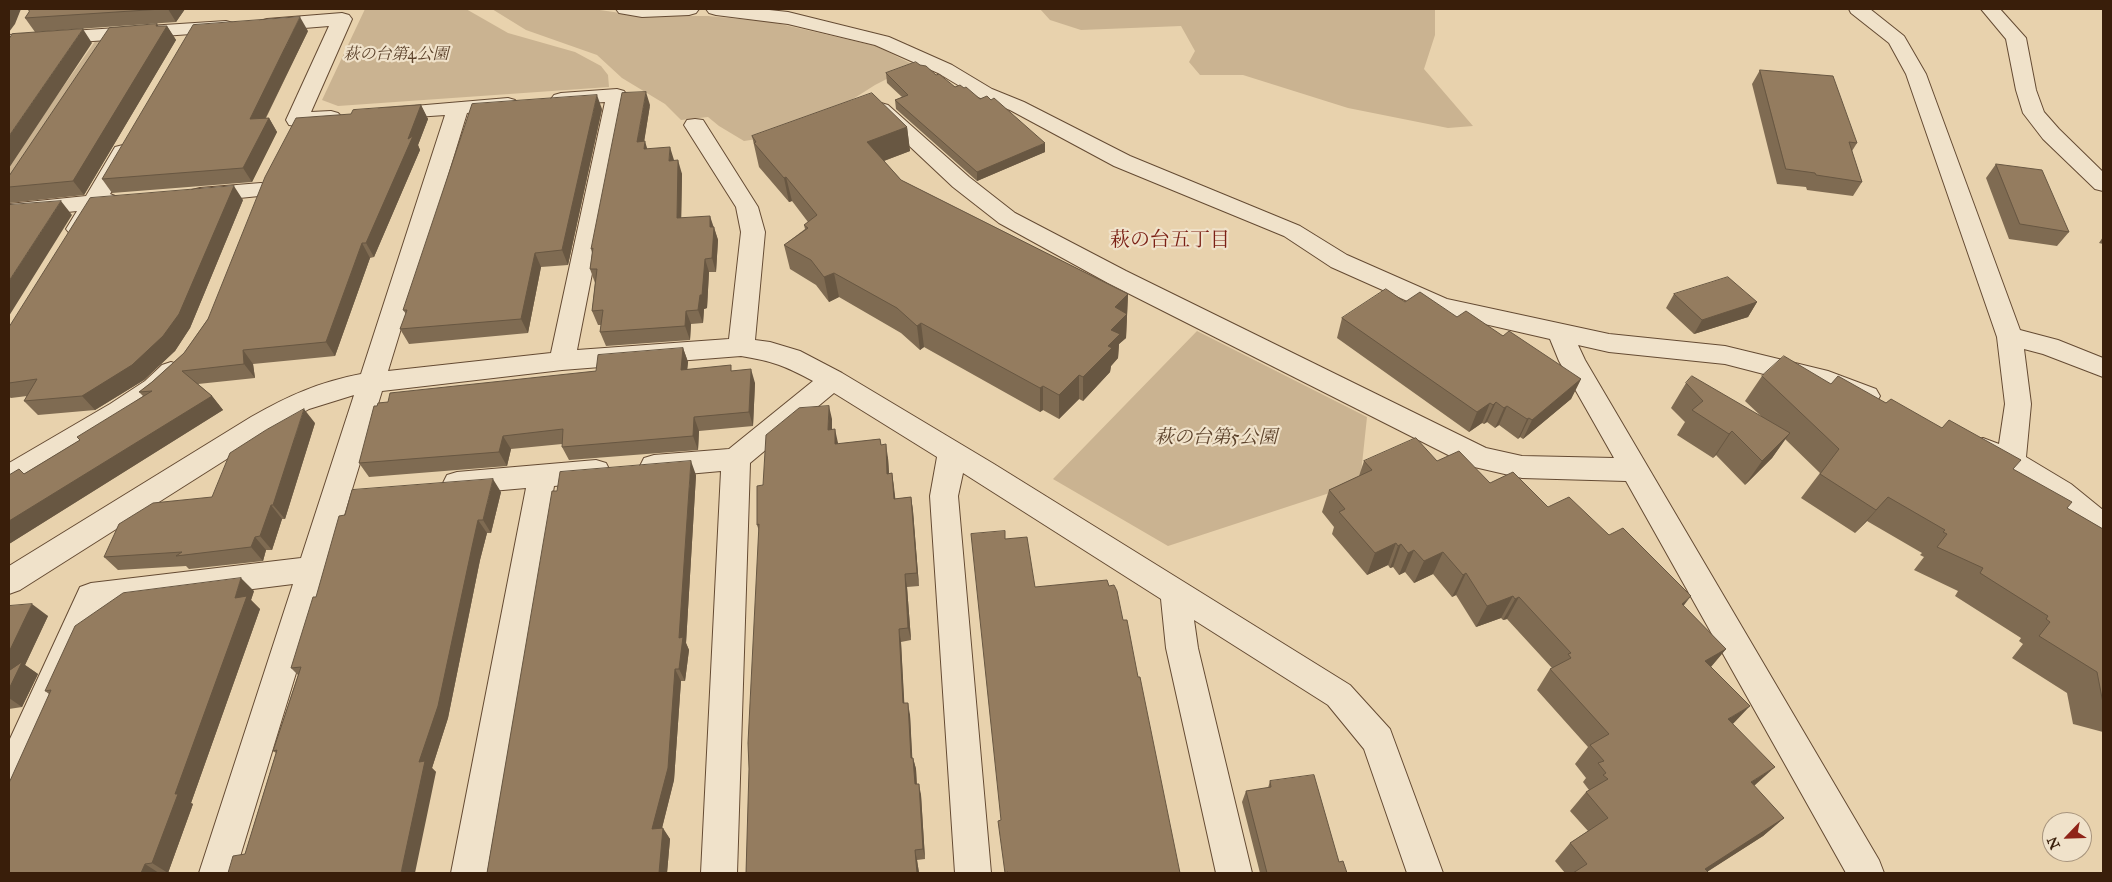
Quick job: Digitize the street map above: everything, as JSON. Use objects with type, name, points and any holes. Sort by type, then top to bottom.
[{"type":"street","points":[[626,9],[642,11],[689,9]]},
{"type":"street","points":[[716,9],[788,18],[882,41],[945,69],[984,93],[1017,106],[1122,161],[1292,231],[1339,261],[1441,306],[1609,343],[1725,355],[1828,381],[1888,404]]},
{"type":"street","points":[[1858,9],[1897,40],[1916,74],[2010,337],[2018,404],[2010,462]]},
{"type":"street","points":[[1990,9],[2016,38],[2026,90],[2034,113],[2050,134],[2103,184]]},
{"type":"street","points":[[11,44],[27,26],[29,18]]},
{"type":"street","points":[[11,44],[110,35],[189,38],[248,26],[342,19],[292,129],[356,115],[617,95],[562,361]]},
{"type":"street","points":[[94,59],[110,35]]},
{"type":"street","points":[[872,99],[899,127],[961,182],[1007,218],[1117,277],[1480,458],[1522,467],[1635,470]]},
{"type":"street","points":[[217,873],[312,569],[351,492],[373,382],[458,108]]},
{"type":"street","points":[[695,125],[747,208],[753,232],[741,347]]},
{"type":"street","points":[[69,243],[134,133]]},
{"type":"street","points":[[182,196],[265,182],[250,217]]},
{"type":"street","points":[[9,211],[124,200]]},
{"type":"street","points":[[1560,332],[1572,361],[1866,873]]},
{"type":"street","points":[[2010,337],[2048,346],[2103,368]]},
{"type":"street","points":[[9,582],[261,424],[292,406],[340,388],[373,382],[562,361],[741,347],[770,351],[791,358],[833,380],[984,472],[1339,695],[1378,740],[1425,873]]},
{"type":"street","points":[[9,477],[120,412],[154,388],[185,359]]},
{"type":"street","points":[[434,485],[736,459],[833,380]]},
{"type":"street","points":[[1967,441],[2010,462],[2061,492],[2103,527]]},
{"type":"street","points":[[952,454],[944,496],[973,873]]},
{"type":"street","points":[[719,873],[736,459]]},
{"type":"street","points":[[469,873],[542,476]]},
{"type":"street","points":[[9,778],[92,596],[312,569]]},
{"type":"street","points":[[1175,591],[1182,648],[1234,873]]},
{"type":"green space","name":"萩の台第4公園","points":[[365,9],[466,9],[508,33],[575,52],[601,66],[608,75],[609,87],[338,106],[322,100]]},
{"type":"green space","points":[[492,9],[593,9],[641,16],[708,16],[772,22],[876,46],[914,65],[875,85],[831,113],[789,134],[744,141],[708,117],[681,120],[665,104],[622,78],[597,55],[526,30]]},
{"type":"green space","points":[[1040,9],[1435,9],[1435,35],[1424,69],[1473,126],[1448,128],[1348,108],[1243,75],[1200,75],[1189,62],[1195,51],[1181,26],[1081,30],[1050,20]]},
{"type":"green space","points":[[116,39],[9,200],[9,164],[96,40]]},
{"type":"green space","name":"萩の台第5公園","points":[[1197,331],[1367,417],[1360,483],[1168,546],[1053,479]]},
{"type":"building","points":[[29,9],[162,9],[25,18]]},
{"type":"building","points":[[300,17],[250,119],[269,118],[243,168],[102,179],[193,25]]},
{"type":"building","points":[[157,24],[156,26],[167,26],[73,181],[9,187],[9,176],[109,28]]},
{"type":"building","points":[[83,29],[9,136],[9,39],[12,34]]},
{"type":"building","points":[[916,62],[926,66],[936,75],[939,74],[955,87],[960,85],[964,88],[966,87],[980,99],[987,96],[991,100],[994,98],[1045,143],[977,172],[895,100],[908,95],[886,73]]},
{"type":"building","points":[[1760,70],[1833,76],[1857,143],[1849,142],[1862,182],[1786,169]]},
{"type":"building","points":[[646,92],[637,142],[645,141],[644,149],[670,147],[669,161],[678,160],[677,218],[710,216],[710,227],[714,227],[712,258],[705,259],[702,295],[700,295],[698,310],[686,311],[685,326],[600,332],[603,310],[592,311],[597,269],[590,269],[593,248],[591,249],[622,93]]},
{"type":"building","points":[[872,93],[907,127],[867,142],[901,180],[1128,294],[1115,307],[1127,314],[1111,330],[1120,334],[1108,346],[1112,348],[1083,377],[1079,375],[1059,395],[1043,386],[1040,388],[921,323],[917,326],[897,308],[834,273],[824,277],[811,260],[784,245],[808,228],[804,225],[817,215],[786,177],[784,178],[754,143],[756,142],[752,136]]},
{"type":"building","points":[[597,95],[562,250],[535,253],[521,319],[400,329],[407,310],[403,310],[472,104]]},
{"type":"building","points":[[421,105],[408,139],[413,136],[366,243],[362,243],[326,342],[243,350],[244,364],[182,371],[212,396],[9,521],[9,475],[19,469],[24,474],[80,440],[77,437],[152,391],[139,392],[184,353],[208,319],[265,177],[296,118],[351,114],[353,110]]},
{"type":"building","points":[[1996,164],[2042,170],[2069,232],[2020,224]]},
{"type":"building","points":[[234,186],[179,314],[163,336],[132,365],[82,396],[24,401],[37,379],[9,383],[9,327],[90,198]]},
{"type":"building","points":[[61,201],[9,281],[9,205]]},
{"type":"building","points":[[1728,277],[1757,302],[1702,320],[1674,294]]},
{"type":"building","points":[[1386,289],[1405,302],[1420,292],[1457,317],[1466,311],[1503,336],[1509,331],[1581,379],[1532,420],[1527,419],[1507,406],[1504,408],[1496,402],[1493,405],[1490,403],[1477,412],[1342,318]]},
{"type":"building","points":[[683,348],[681,370],[731,365],[731,371],[751,369],[749,412],[694,417],[693,436],[562,447],[563,429],[503,436],[499,452],[359,463],[374,406],[377,406],[378,403],[388,402],[390,393],[596,371],[598,355]]},
{"type":"building","points":[[1784,356],[1831,384],[1838,376],[1886,403],[1891,399],[1942,428],[1949,420],[2021,460],[2013,469],[2072,502],[2067,508],[2103,529],[2103,703],[2097,672],[2039,636],[2050,622],[2046,619],[2048,616],[1980,573],[1983,568],[1937,547],[1947,534],[1943,532],[1945,530],[1888,497],[1876,510],[1820,474],[1839,449],[1762,376]]},
{"type":"building","points":[[1692,376],[1790,433],[1762,461],[1732,431],[1729,434],[1692,410],[1703,401],[1686,383]]},
{"type":"building","points":[[829,406],[828,430],[835,429],[835,444],[880,439],[881,445],[886,444],[887,474],[892,473],[894,499],[911,497],[917,573],[905,574],[908,628],[899,629],[903,703],[908,703],[911,758],[913,758],[915,784],[919,784],[923,849],[915,850],[917,873],[746,873],[748,743],[759,524],[757,525],[757,486],[763,485],[766,435],[799,408]]},
{"type":"building","points":[[304,409],[273,505],[271,505],[260,536],[255,537],[251,547],[176,556],[182,552],[104,557],[119,524],[153,503],[212,497],[230,453]]},
{"type":"building","points":[[1416,438],[1437,461],[1459,451],[1490,483],[1513,472],[1548,507],[1569,497],[1609,535],[1623,528],[1691,596],[1682,604],[1726,649],[1705,661],[1750,706],[1728,719],[1775,767],[1751,782],[1784,818],[1705,869],[1709,873],[1573,873],[1587,864],[1570,843],[1608,818],[1586,792],[1608,779],[1603,775],[1606,773],[1598,763],[1604,761],[1590,745],[1609,734],[1550,669],[1571,658],[1568,654],[1571,653],[1519,597],[1515,599],[1513,596],[1487,606],[1466,573],[1463,575],[1443,552],[1424,561],[1414,550],[1408,553],[1401,544],[1398,546],[1396,543],[1375,553],[1339,512],[1345,509],[1329,490],[1372,470],[1364,461]]},
{"type":"building","points":[[691,461],[679,638],[683,637],[679,669],[675,669],[668,768],[652,829],[663,828],[659,873],[487,873],[552,491],[557,491],[560,472]]},
{"type":"building","points":[[493,479],[483,520],[478,520],[438,706],[419,762],[425,761],[401,873],[228,873],[233,856],[245,854],[277,750],[273,751],[301,667],[291,668],[313,597],[316,597],[339,516],[345,515],[352,490]]},
{"type":"building","points":[[1005,531],[1005,539],[1027,537],[1035,587],[1107,580],[1109,586],[1114,585],[1123,620],[1127,620],[1180,873],[1005,873],[998,821],[1001,820],[971,534]]},
{"type":"building","points":[[241,578],[235,598],[247,596],[152,863],[145,864],[141,873],[9,873],[9,783],[51,690],[45,691],[75,626],[123,593]]},
{"type":"building","points":[[32,604],[9,652],[9,606]]},
{"type":"building","points":[[22,662],[9,689],[9,671]]},
{"type":"building","points":[[1314,775],[1339,862],[1343,861],[1347,873],[1267,873],[1246,791],[1271,787],[1270,781]]},
{"type":"district","name":"萩の台五丁目","points":[[1170,241]]}]
